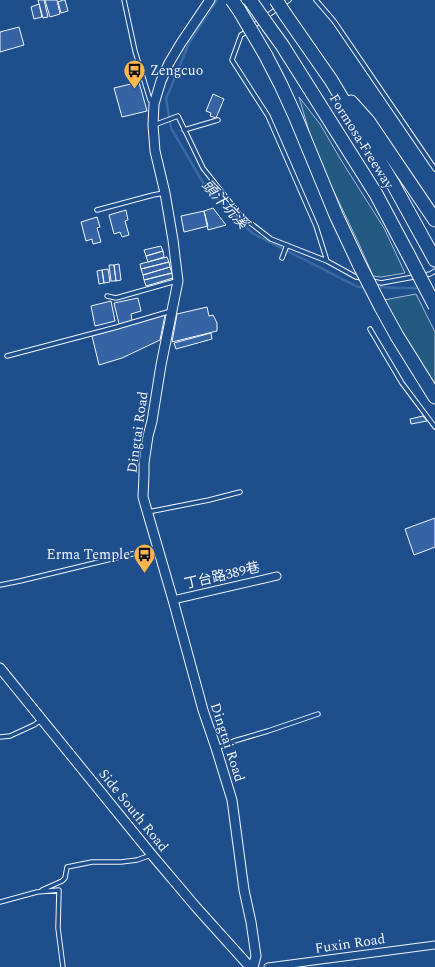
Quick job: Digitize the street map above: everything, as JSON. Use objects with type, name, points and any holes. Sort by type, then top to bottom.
[{"type":"highway","points":[[232,0],[265,54],[281,85],[336,215],[360,266],[396,336],[435,397]]},
{"type":"highway","name":"Formosa Freeway","points":[[250,0],[282,45],[376,194],[435,306]]},
{"type":"highway","name":"Formosa Freeway","points":[[276,0],[330,80],[392,182],[432,255]]},
{"type":"highway","points":[[330,80],[368,121],[435,220]]},
{"type":"street","name":"Dingtai Road","points":[[210,0],[181,43],[169,64],[160,81],[154,104],[153,125],[155,151],[165,193],[178,281],[161,364],[155,408],[148,436],[144,464],[143,497],[201,703],[232,800],[244,890],[256,956],[251,967]]},
{"type":"street","name":"丁台路389巷","points":[[173,600],[277,576]]},
{"type":"street","name":"Side South Road","points":[[0,668],[152,855],[196,907],[251,967]]},
{"type":"street","name":"Fuxin Road","points":[[268,967],[435,945]]},
{"type":"lane","points":[[124,0],[135,51],[150,100],[154,104]]},
{"type":"lane","points":[[288,0],[241,35],[232,60],[268,116],[316,226],[326,261]]},
{"type":"lane","points":[[316,0],[334,21],[435,169]]},
{"type":"lane","points":[[153,125],[178,116],[203,168],[240,215],[271,238],[326,261],[356,277],[381,283],[430,274],[435,271]]},
{"type":"lane","points":[[184,130],[218,120]]},
{"type":"lane","points":[[97,210],[165,193]]},
{"type":"lane","points":[[282,258],[287,245]]},
{"type":"lane","points":[[107,296],[116,298],[178,281]]},
{"type":"lane","points":[[7,356],[117,327],[172,310]]},
{"type":"lane","points":[[370,329],[402,383],[435,427]]},
{"type":"lane","points":[[147,512],[209,500],[240,492]]},
{"type":"lane","points":[[0,585],[158,548]]},
{"type":"lane","points":[[216,748],[318,714]]},
{"type":"lane","points":[[0,738],[10,736],[34,725],[42,719]]},
{"type":"lane","points":[[0,902],[37,892],[62,881],[65,878],[67,867],[92,862],[121,862],[137,860],[152,855]]},
{"type":"lane","points":[[37,892],[59,890],[58,928],[63,967]]},
{"type":"shaded area","points":[[299,97],[320,124],[384,228],[405,273],[381,277],[373,276],[328,179],[311,138]]},
{"type":"shaded area","points":[[416,294],[435,332],[435,385],[407,343],[384,300]]},
{"type":"building","points":[[38,0],[44,0],[48,17],[43,18]]},
{"type":"building","points":[[45,0],[57,0],[60,14],[50,17]]},
{"type":"building","points":[[65,0],[68,11],[61,13],[58,2]]},
{"type":"building","points":[[39,4],[42,17],[34,19],[31,7]]},
{"type":"building","points":[[19,27],[24,45],[0,52],[0,32]]},
{"type":"building","points":[[139,82],[147,111],[122,117],[114,88]]},
{"type":"building","points":[[213,94],[224,99],[216,118],[210,116],[211,113],[206,111]]},
{"type":"building","points":[[213,208],[226,225],[208,230],[204,211]]},
{"type":"building","points":[[126,210],[128,220],[125,221],[129,235],[122,237],[120,232],[114,234],[109,215]]},
{"type":"building","points":[[204,211],[208,226],[184,232],[181,216]]},
{"type":"building","points":[[97,217],[100,227],[97,228],[101,242],[93,244],[92,239],[86,241],[81,222]]},
{"type":"building","points":[[161,246],[163,251],[146,256],[144,250]]},
{"type":"building","points":[[163,251],[164,257],[148,262],[146,256]]},
{"type":"building","points":[[167,257],[169,262],[141,269],[140,264]]},
{"type":"building","points":[[169,262],[170,267],[143,275],[141,269]]},
{"type":"building","points":[[119,264],[121,280],[116,281],[114,265]]},
{"type":"building","points":[[109,265],[114,265],[116,281],[111,281]]},
{"type":"building","points":[[170,267],[172,273],[144,280],[143,275]]},
{"type":"building","points":[[108,269],[110,282],[104,283],[102,270]]},
{"type":"building","points":[[102,270],[104,283],[99,284],[97,271]]},
{"type":"building","points":[[172,273],[173,278],[146,286],[144,280]]},
{"type":"building","points":[[138,298],[141,311],[131,314],[132,321],[119,324],[114,303]]},
{"type":"building","points":[[111,301],[115,321],[95,326],[91,306]]},
{"type":"building","points":[[207,307],[209,316],[213,315],[217,323],[217,331],[172,342],[177,314]]},
{"type":"building","points":[[165,315],[160,340],[122,358],[99,365],[92,336]]},
{"type":"building","points":[[211,333],[212,339],[176,349],[174,343]]},
{"type":"building","points":[[423,416],[427,421],[411,424],[410,419]]},
{"type":"building","points":[[435,518],[435,547],[414,555],[405,529]]},
{"type":"waterway","name":"頭汴坑溪","points":[[217,0],[189,43],[166,99],[171,128],[205,186],[252,233],[358,287],[367,287]]},
{"type":"waterway","name":"頭汴坑溪","points":[[376,287],[421,288]]},
{"type":"place","name":"Zengcuo","points":[[135,90]]},
{"type":"place","name":"Erma Temple","points":[[145,574]]}]
